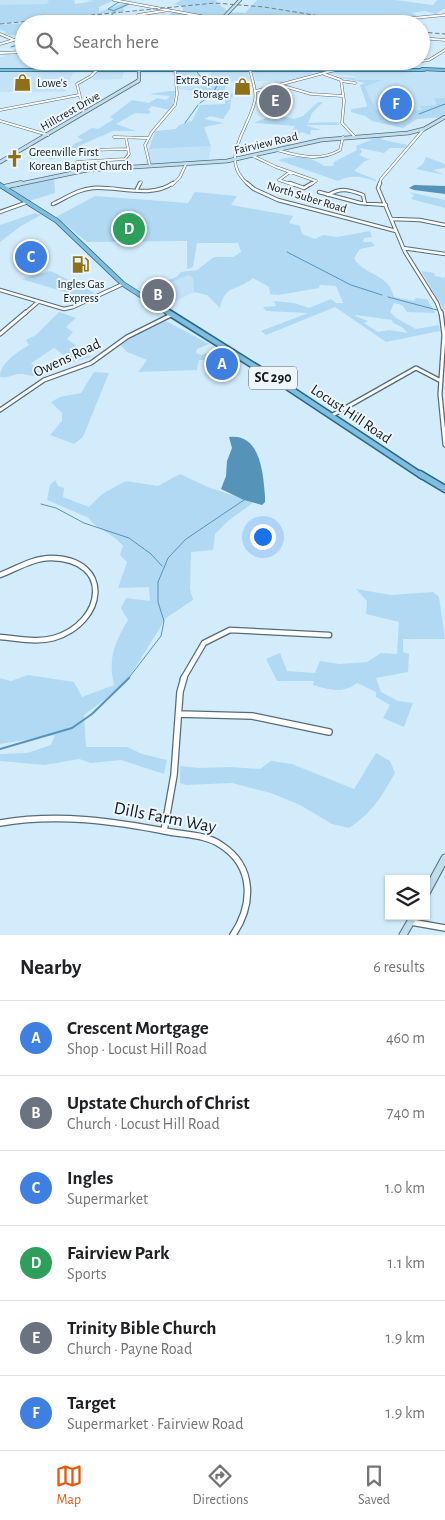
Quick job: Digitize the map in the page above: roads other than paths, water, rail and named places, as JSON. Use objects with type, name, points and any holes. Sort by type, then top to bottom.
[{"type":"main road","points":[[0,70],[335,70]]},
{"type":"main road","points":[[373,70],[445,70]]},
{"type":"main road","name":"Locust Hill Road","points":[[1,187],[28,202],[63,226],[123,284],[445,489]]},
{"type":"street","points":[[114,0],[191,15]]},
{"type":"street","points":[[228,15],[240,0]]},
{"type":"street","points":[[138,15],[169,10]]},
{"type":"street","points":[[430,16],[445,15]]},
{"type":"street","points":[[0,34],[14,40]]},
{"type":"street","points":[[430,39],[445,40]]},
{"type":"street","points":[[0,44],[14,40]]},
{"type":"street","points":[[430,59],[445,50]]},
{"type":"street","points":[[0,53],[15,52]]},
{"type":"street","points":[[440,54],[445,54]]},
{"type":"street","points":[[84,113],[77,83],[91,76],[97,70]]},
{"type":"street","name":"Hillcrest Drive","points":[[0,162],[136,84],[139,80],[139,70]]},
{"type":"street","points":[[150,166],[145,148],[148,138],[175,105],[178,94],[175,70]]},
{"type":"street","points":[[234,160],[239,138],[256,103],[256,91],[250,70]]},
{"type":"street","points":[[256,91],[335,70]]},
{"type":"street","points":[[323,74],[339,78],[341,81],[355,83]]},
{"type":"street","points":[[341,81],[344,113],[342,123],[354,136]]},
{"type":"street","points":[[278,85],[304,92],[343,96]]},
{"type":"street","points":[[0,110],[79,95]]},
{"type":"street","name":"Fairview Road","points":[[1,187],[87,170],[234,160],[343,137],[405,133],[424,129],[445,117]]},
{"type":"street","points":[[0,121],[48,134]]},
{"type":"street","points":[[424,129],[379,182],[379,191],[403,248],[442,314],[444,335],[441,407],[445,445]]},
{"type":"street","points":[[114,137],[148,138]]},
{"type":"street","points":[[277,150],[304,157],[334,154],[340,150],[343,137]]},
{"type":"street","points":[[77,162],[121,160],[128,156],[126,138]]},
{"type":"street","points":[[88,150],[128,149]]},
{"type":"street","points":[[254,156],[316,181],[304,188],[279,180],[290,172]]},
{"type":"street","name":"North Suber Road","points":[[234,160],[237,174],[243,181],[254,189],[274,198],[396,232]]},
{"type":"street","points":[[53,204],[89,188],[156,190],[174,184],[186,164]]},
{"type":"street","points":[[137,190],[141,182]]},
{"type":"street","points":[[328,195],[337,189],[343,188],[363,195],[365,204]]},
{"type":"street","points":[[319,192],[365,204],[386,205]]},
{"type":"street","points":[[0,212],[28,202]]},
{"type":"street","points":[[392,219],[420,220],[445,226]]},
{"type":"street","points":[[403,248],[445,254]]},
{"type":"street","points":[[0,290],[38,302],[68,308],[123,284]]},
{"type":"street","points":[[0,334],[38,302]]},
{"type":"street","name":"Owens Road","points":[[0,410],[44,380],[91,363],[127,337],[171,315]]},
{"type":"street","points":[[331,416],[416,368],[422,369],[441,381]]},
{"type":"street","points":[[0,576],[37,560],[64,559],[81,565],[90,574],[95,584],[97,595],[93,608],[86,618],[64,635],[37,641],[0,637]]},
{"type":"street","points":[[164,831],[174,775],[183,680],[204,643],[230,630],[329,635]]},
{"type":"street","points":[[179,714],[252,716],[329,732]]},
{"type":"street","name":"Dills Farm Way","points":[[0,823],[34,817],[73,817],[213,840],[228,848],[239,861],[247,878],[248,897],[245,916],[233,935]]},
{"type":"street","points":[[430,886],[445,858]]},
{"type":"street","points":[[403,935],[411,920]]},
{"type":"street","points":[[416,920],[445,928]]},
{"type":"waterway","points":[[115,11],[108,9],[122,0]]},
{"type":"waterway","points":[[115,10],[129,4],[122,2]]},
{"type":"waterway","points":[[11,47],[15,46]]},
{"type":"waterway","points":[[197,72],[200,76],[217,85],[213,94],[200,103]]},
{"type":"waterway","points":[[419,114],[445,104]]},
{"type":"waterway","points":[[185,123],[198,105]]},
{"type":"waterway","points":[[287,252],[351,285],[382,295]]},
{"type":"waterway","points":[[388,297],[437,310]]},
{"type":"waterway","points":[[128,679],[161,636],[164,621],[158,602],[158,582],[168,558],[186,539],[244,500]]},
{"type":"waterway","points":[[41,504],[56,508],[84,523],[129,538],[151,554],[162,566]]},
{"type":"waterway","points":[[0,749],[72,728],[92,714],[128,679]]},
{"type":"railway","points":[[92,15],[215,3],[264,7],[314,15]]},
{"type":"railway","points":[[0,24],[15,23]]},
{"type":"railway","points":[[430,33],[445,34]]},
{"type":"place","name":"Lowe's","points":[[23,83]]},
{"type":"place","name":"Extra Space Storage","points":[[243,87]]},
{"type":"place","name":"Trinity Bible Church","points":[[275,101]]},
{"type":"place","name":"Target","points":[[396,104]]},
{"type":"place","name":"Greenville First Korean Baptist Church","points":[[15,159]]},
{"type":"place","name":"Fairview Park","points":[[129,229]]},
{"type":"place","name":"Ingles","points":[[31,257]]},
{"type":"place","name":"Ingles Gas Express","points":[[81,265]]},
{"type":"place","name":"Upstate Church of Christ","points":[[158,295]]},
{"type":"place","name":"Crescent Mortgage","points":[[222,364]]}]
